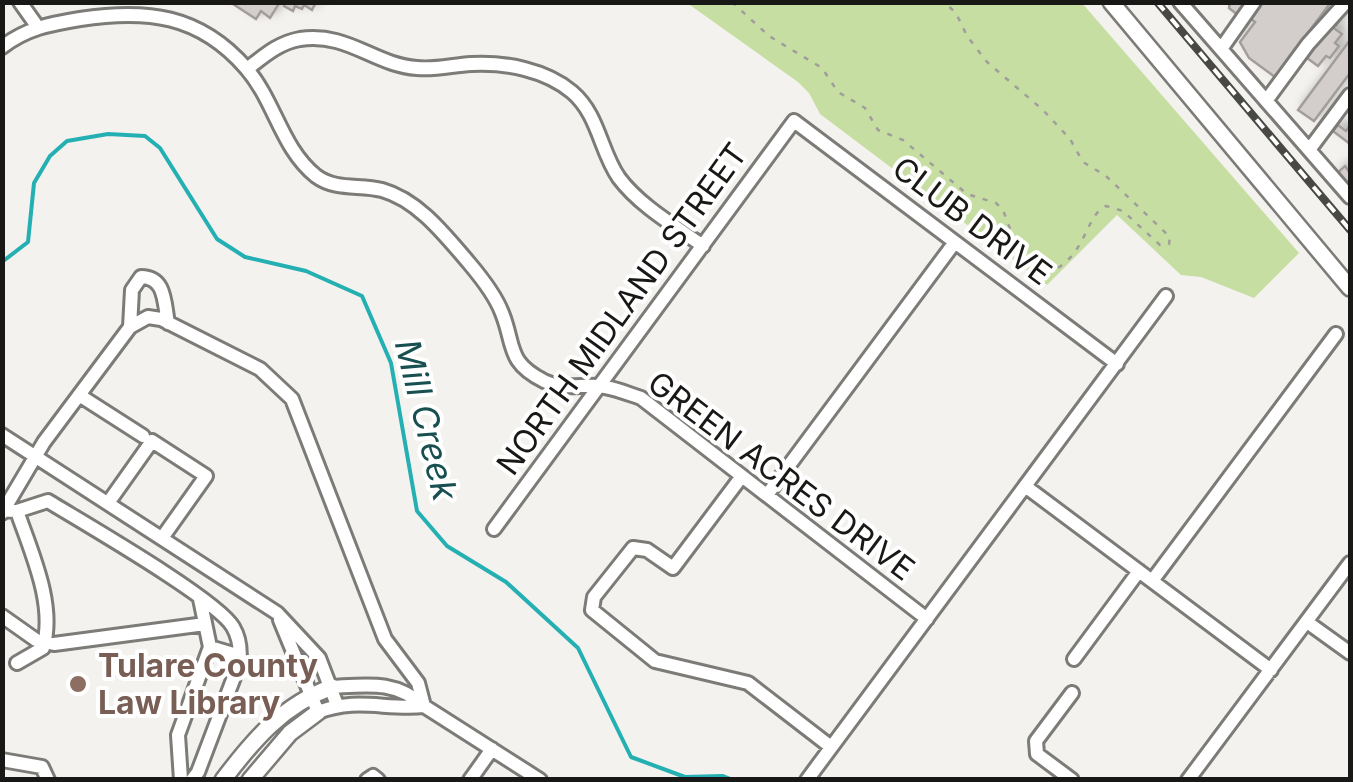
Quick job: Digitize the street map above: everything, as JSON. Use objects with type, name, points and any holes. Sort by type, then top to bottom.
[{"type":"main road","points":[[1111,2],[1350,284]]},
{"type":"main road","points":[[224,780],[273,720],[310,695],[332,687]]},
{"type":"main road","points":[[250,780],[290,733],[318,712]]},
{"type":"street","points":[[20,2],[37,26]]},
{"type":"street","points":[[1180,2],[1350,197]]},
{"type":"street","points":[[1221,48],[1254,2]]},
{"type":"street","points":[[1266,101],[1308,44],[1346,2]]},
{"type":"street","name":"GREEN ACRES DRIVE","points":[[2,47],[37,26],[129,12],[174,18],[205,34],[247,69],[290,146],[320,179],[343,187],[380,190],[405,199],[426,216],[471,265],[502,313],[510,347],[518,360],[546,382],[602,386],[641,398],[927,619]]},
{"type":"street","points":[[247,69],[276,46],[299,39],[325,38],[416,68],[475,64],[520,68],[547,76],[585,106],[620,179],[637,197],[702,246]]},
{"type":"street","points":[[1309,150],[1350,95]]},
{"type":"street","name":"NORTH MIDLAND STREET","points":[[494,529],[794,122]]},
{"type":"street","name":"CLUB DRIVE","points":[[794,122],[1117,364]]},
{"type":"street","points":[[767,495],[955,242]]},
{"type":"street","points":[[130,327],[132,290],[142,277],[153,277],[161,284],[168,323]]},
{"type":"street","points":[[808,780],[1166,296]]},
{"type":"street","points":[[17,663],[39,653],[45,642],[46,612],[8,511],[37,457],[79,395],[130,327],[148,317],[168,323],[260,370],[292,399],[386,640],[418,682],[424,706]]},
{"type":"street","points":[[1152,581],[1336,334]]},
{"type":"street","points":[[79,395],[143,436]]},
{"type":"street","points":[[2,435],[278,613],[318,658],[338,705]]},
{"type":"street","points":[[108,503],[152,441],[206,476],[162,538]]},
{"type":"street","points":[[742,476],[673,568],[640,547],[628,551],[594,597],[592,610],[655,661],[748,682],[831,747]]},
{"type":"street","points":[[1025,486],[1271,670]]},
{"type":"street","points":[[8,511],[48,501],[200,599],[232,625],[241,647],[240,656],[192,780]]},
{"type":"street","points":[[1188,780],[1350,564]]},
{"type":"street","points":[[1074,660],[1139,571]]},
{"type":"street","points":[[180,780],[178,735],[210,647],[200,599]]},
{"type":"street","points":[[278,613],[318,712],[338,705],[369,702],[407,708],[424,706]]},
{"type":"street","points":[[2,616],[36,640],[54,644],[205,624]]},
{"type":"street","points":[[1307,622],[1350,653]]},
{"type":"street","points":[[210,647],[240,656]]},
{"type":"street","points":[[332,687],[386,686],[408,692],[540,780]]},
{"type":"street","points":[[1072,693],[1036,741],[1037,754],[1072,780]]},
{"type":"street","points":[[470,780],[492,749]]},
{"type":"street","points":[[2,760],[42,767],[48,780]]},
{"type":"street","points":[[367,780],[373,776],[378,780]]},
{"type":"path","points":[[732,2],[769,36],[822,68],[838,92],[866,108],[878,130],[902,140],[967,194],[996,204],[1007,219],[1018,250],[1035,270],[1050,272],[1067,261],[1082,244],[1095,213],[1106,206],[1122,210],[1160,246],[1169,244],[1168,234],[1154,218],[1106,176],[1083,162],[1050,117],[987,62],[967,36],[956,13],[944,2]]},
{"type":"green space","points":[[687,3],[1082,3],[1299,253],[1254,298],[1201,277],[1181,275],[1117,215],[1047,285],[820,114],[798,82]]},
{"type":"building","points":[[230,2],[280,2],[270,18],[261,11],[256,19]]},
{"type":"building","points":[[285,2],[316,2],[312,10],[304,5],[302,9],[295,6],[293,11],[284,6]]},
{"type":"building","points":[[1230,2],[1249,2],[1239,16],[1229,8]]},
{"type":"building","points":[[1257,2],[1331,2],[1275,77],[1249,58],[1240,42],[1255,22],[1247,16]]},
{"type":"building","points":[[1331,2],[1350,2],[1336,26],[1322,15]]},
{"type":"building","points":[[1331,26],[1342,34],[1335,43],[1339,46],[1318,66],[1307,58]]},
{"type":"building","points":[[1350,40],[1350,73],[1314,121],[1298,110]]},
{"type":"building","points":[[1338,125],[1346,131],[1350,125],[1350,144],[1333,131]]},
{"type":"building","points":[[1345,166],[1350,173],[1350,188],[1337,173]]},
{"type":"waterway","name":"Mill Creek","points":[[2,262],[28,242],[34,183],[50,156],[67,141],[108,134],[145,136],[160,148],[217,239],[245,257],[306,271],[362,296],[391,363],[417,511],[447,546],[506,582],[578,648],[631,757],[685,777],[723,776],[733,780]]},
{"type":"railway","points":[[1157,2],[1350,230]]},
{"type":"place","name":"Tulare County Law Library","points":[[78,684]]}]
